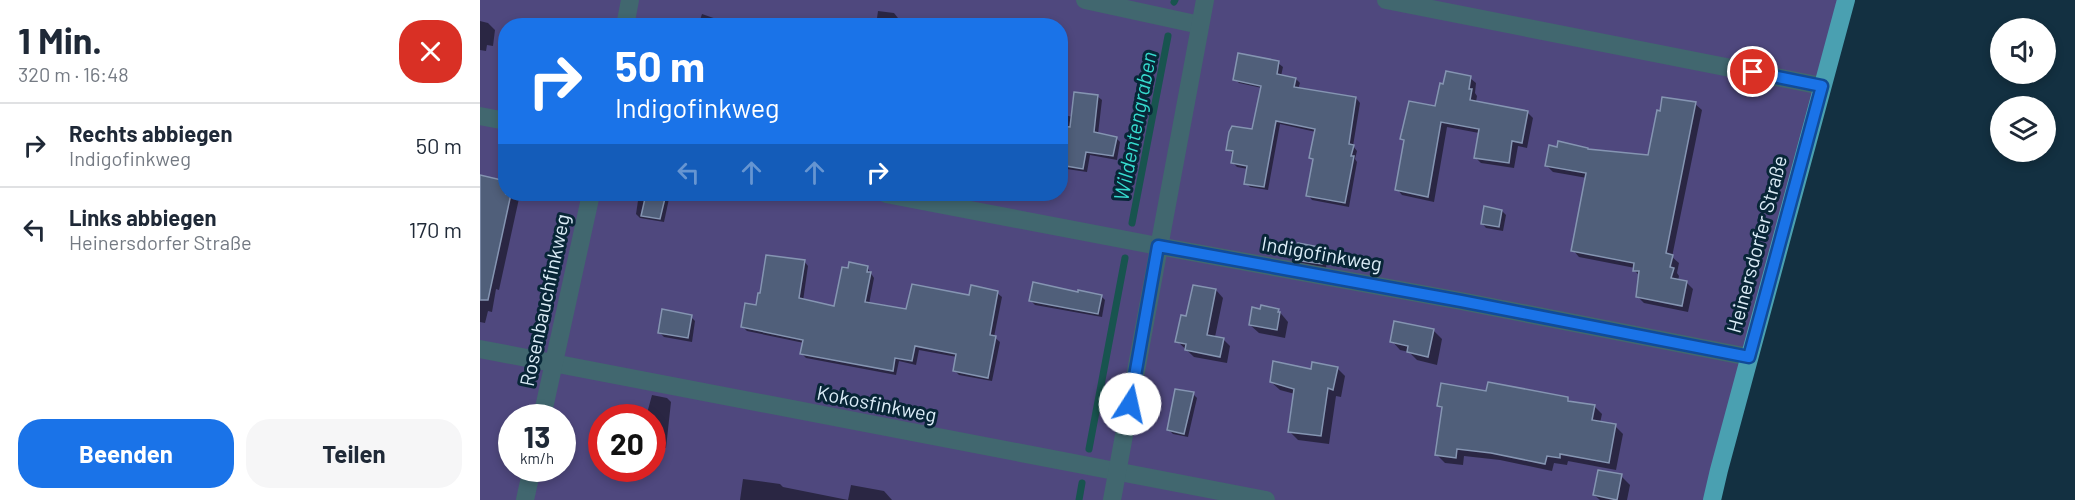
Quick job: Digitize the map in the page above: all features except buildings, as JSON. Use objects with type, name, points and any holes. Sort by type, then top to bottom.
[{"type":"main road","name":"Heinersdorfer Straße","points":[[1712,500],[1846,0]]},
{"type":"lane","points":[[627,18],[630,0]]},
{"type":"lane","points":[[1085,0],[1200,25]]},
{"type":"lane","points":[[1112,500],[1205,0]]},
{"type":"lane","points":[[1386,0],[1822,86]]},
{"type":"lane","points":[[480,116],[498,119]]},
{"type":"lane","name":"Rosenbauchfinkweg","points":[[545,404],[589,201]]},
{"type":"lane","name":"Indigofinkweg","points":[[923,201],[1749,357]]},
{"type":"lane","name":"Kokosfinkweg","points":[[480,349],[1266,500]]},
{"type":"lane","points":[[525,500],[529,482]]},
{"type":"shaded area","points":[[480,0],[1846,0],[1712,500],[480,500]]},
{"type":"waterway","name":"Wildentengraben","points":[[1132,223],[1168,36]]},
{"type":"waterway","name":"Wildentengraben","points":[[1089,449],[1125,258]]},
{"type":"waterway","name":"Wildentengraben","points":[[1079,500],[1082,483]]},
{"type":"route","points":[[1130,404],[1158,246],[1461,301],[1749,357],[1822,86],[1753,72]]}]
